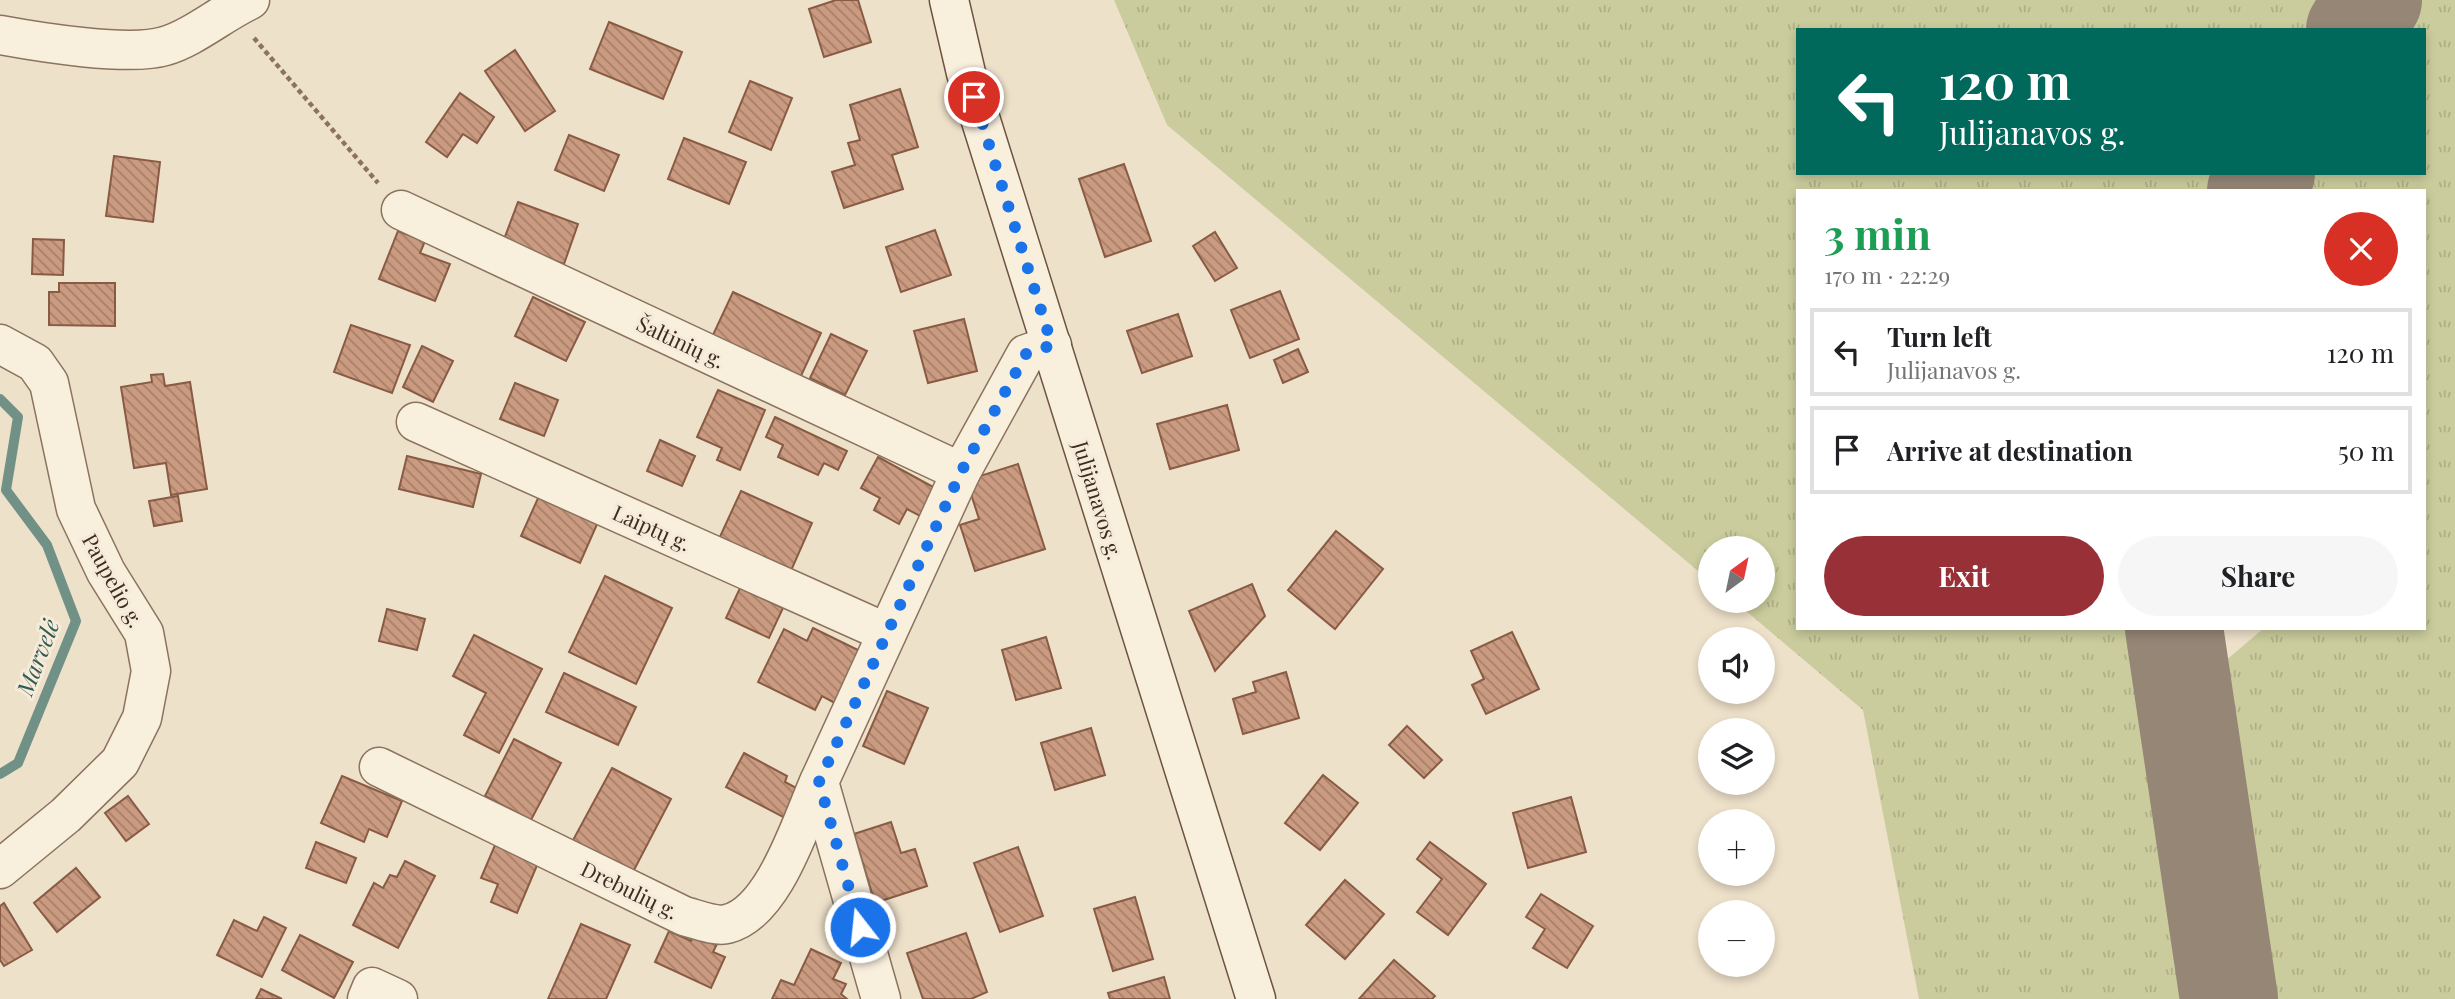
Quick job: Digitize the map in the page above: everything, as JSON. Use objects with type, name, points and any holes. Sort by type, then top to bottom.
[{"type":"street","name":"Julijanavos g.","points":[[949,0],[966,73],[1256,999]]},
{"type":"street","points":[[0,35],[47,43],[135,50],[165,46],[244,2]]},
{"type":"street","name":"Šaltinių g.","points":[[401,210],[961,472]]},
{"type":"street","name":"Paupelio g.","points":[[0,344],[35,363],[49,383],[76,509],[106,572],[144,633],[151,671],[142,718],[120,762],[66,815],[0,869]]},
{"type":"street","name":"Drebulių g.","points":[[379,767],[684,916],[726,925],[748,914],[776,879],[961,472],[1026,354],[1052,345]]},
{"type":"street","name":"Laiptų g.","points":[[416,422],[887,632]]},
{"type":"street","points":[[819,782],[881,999]]},
{"type":"street","points":[[367,999],[372,987],[398,999]]},
{"type":"path","points":[[244,2],[256,41],[401,210]]},
{"type":"green space","points":[[1114,0],[2340,0],[2323,28],[1796,28],[1796,175],[2234,175],[2226,189],[1796,189],[1796,630],[2125,630],[2131,658],[2154,675],[2206,999],[1919,999],[1863,710],[1775,636],[1775,627],[1765,627],[1748,613],[1775,613],[1775,536],[1698,536],[1698,571],[1167,125]]},
{"type":"green space","points":[[2414,0],[2455,0],[2455,999],[2268,999],[2218,667],[2262,630],[2426,630],[2426,189],[2298,189],[2306,175],[2426,175],[2426,28],[2397,28]]},
{"type":"building","points":[[836,0],[858,0],[871,42],[824,57],[809,9]]},
{"type":"building","points":[[609,22],[682,52],[663,99],[590,69]]},
{"type":"building","points":[[515,50],[555,111],[525,131],[485,71]]},
{"type":"building","points":[[750,81],[792,98],[771,150],[729,132]]},
{"type":"building","points":[[900,89],[918,147],[892,155],[903,189],[844,208],[832,172],[855,165],[848,143],[860,140],[850,105]]},
{"type":"building","points":[[460,93],[494,117],[477,143],[463,134],[447,157],[426,142]]},
{"type":"building","points":[[569,135],[619,155],[604,191],[555,170]]},
{"type":"building","points":[[684,138],[746,162],[729,204],[668,179]]},
{"type":"building","points":[[114,156],[160,162],[153,222],[106,216]]},
{"type":"building","points":[[1124,164],[1151,241],[1105,257],[1079,179]]},
{"type":"building","points":[[518,202],[578,224],[564,264],[503,242]]},
{"type":"building","points":[[935,230],[951,275],[901,292],[886,247]]},
{"type":"building","points":[[398,231],[425,241],[420,253],[450,264],[435,301],[379,279]]},
{"type":"building","points":[[1215,232],[1237,268],[1215,281],[1193,246]]},
{"type":"building","points":[[33,239],[64,240],[63,275],[32,274]]},
{"type":"building","points":[[59,283],[115,283],[115,326],[49,325],[49,292],[59,292]]},
{"type":"building","points":[[1280,291],[1299,339],[1250,358],[1231,310]]},
{"type":"building","points":[[733,292],[821,333],[800,378],[712,337]]},
{"type":"building","points":[[533,297],[585,322],[566,361],[515,336]]},
{"type":"building","points":[[1178,314],[1192,356],[1142,373],[1127,331]]},
{"type":"building","points":[[964,319],[977,371],[928,383],[914,331]]},
{"type":"building","points":[[351,325],[410,345],[392,393],[334,372]]},
{"type":"building","points":[[831,334],[867,351],[845,395],[810,378]]},
{"type":"building","points":[[422,346],[453,361],[433,402],[403,387]]},
{"type":"building","points":[[1298,349],[1308,372],[1283,383],[1274,360]]},
{"type":"building","points":[[163,374],[165,386],[190,382],[207,489],[171,495],[166,463],[134,468],[121,387],[152,382],[151,375]]},
{"type":"building","points":[[515,383],[558,400],[544,436],[500,419]]},
{"type":"building","points":[[718,390],[765,410],[740,470],[717,460],[722,448],[697,437]]},
{"type":"building","points":[[1227,405],[1239,450],[1170,469],[1157,424]]},
{"type":"building","points":[[775,417],[847,451],[838,470],[824,463],[818,475],[778,457],[783,445],[766,437]]},
{"type":"building","points":[[660,440],[695,456],[682,486],[647,471]]},
{"type":"building","points":[[407,456],[481,474],[473,507],[399,489]]},
{"type":"building","points":[[878,457],[935,488],[920,516],[907,509],[899,524],[874,510],[880,498],[861,488]]},
{"type":"building","points":[[1018,464],[1045,549],[975,571],[960,525],[979,519],[971,494],[980,476]]},
{"type":"building","points":[[741,491],[812,523],[790,573],[718,541]]},
{"type":"building","points":[[178,496],[182,521],[154,526],[149,501]]},
{"type":"building","points":[[539,496],[598,522],[580,563],[521,536]]},
{"type":"building","points":[[1336,531],[1383,569],[1335,629],[1288,590]]},
{"type":"building","points":[[605,576],[672,608],[636,684],[569,652]]},
{"type":"building","points":[[1252,584],[1265,616],[1215,671],[1189,611]]},
{"type":"building","points":[[740,588],[783,608],[769,638],[726,618]]},
{"type":"building","points":[[387,609],[425,619],[417,650],[379,641]]},
{"type":"building","points":[[813,628],[860,651],[835,703],[822,696],[815,710],[758,682],[784,629],[807,641]]},
{"type":"building","points":[[1512,632],[1539,689],[1486,714],[1472,685],[1484,679],[1471,651]]},
{"type":"building","points":[[474,635],[542,669],[499,753],[464,735],[486,693],[453,676]]},
{"type":"building","points":[[1046,637],[1061,688],[1016,700],[1002,650]]},
{"type":"building","points":[[1286,672],[1299,718],[1243,734],[1233,699],[1256,692],[1253,682]]},
{"type":"building","points":[[564,673],[636,707],[618,745],[546,712]]},
{"type":"building","points":[[887,691],[928,708],[904,764],[863,746]]},
{"type":"building","points":[[1407,726],[1442,760],[1424,778],[1389,745]]},
{"type":"building","points":[[1091,728],[1105,775],[1055,790],[1041,743]]},
{"type":"building","points":[[514,739],[561,763],[531,820],[485,796]]},
{"type":"building","points":[[744,753],[787,776],[785,782],[800,790],[785,818],[726,787]]},
{"type":"building","points":[[612,768],[671,799],[632,874],[572,842]]},
{"type":"building","points":[[1323,775],[1358,803],[1320,850],[1285,823]]},
{"type":"building","points":[[342,776],[402,801],[387,837],[369,829],[364,842],[321,823]]},
{"type":"building","points":[[128,796],[149,824],[126,841],[105,813]]},
{"type":"building","points":[[1571,797],[1586,852],[1528,868],[1513,813]]},
{"type":"building","points":[[891,822],[901,853],[915,849],[927,886],[875,903],[854,834]]},
{"type":"building","points":[[316,842],[356,858],[346,883],[306,868]]},
{"type":"building","points":[[1430,842],[1486,884],[1448,935],[1417,912],[1442,879],[1417,859]]},
{"type":"building","points":[[495,845],[538,863],[517,913],[491,902],[498,884],[481,878]]},
{"type":"building","points":[[1018,847],[1043,916],[1000,932],[974,863]]},
{"type":"building","points":[[405,861],[435,876],[398,948],[353,925],[374,883],[383,888],[390,875],[397,877]]},
{"type":"building","points":[[76,868],[100,897],[57,932],[34,903]]},
{"type":"building","points":[[1345,880],[1384,914],[1345,959],[1306,925]]},
{"type":"building","points":[[1541,894],[1593,926],[1567,968],[1533,948],[1545,929],[1526,917]]},
{"type":"building","points":[[1135,897],[1153,959],[1113,971],[1094,909]]},
{"type":"building","points":[[4,903],[32,950],[4,966],[0,960],[0,906]]},
{"type":"building","points":[[264,917],[286,928],[262,977],[217,955],[234,920],[257,931]]},
{"type":"building","points":[[581,924],[630,945],[606,999],[548,999]]},
{"type":"building","points":[[669,931],[691,941],[695,932],[718,942],[713,952],[725,957],[711,988],[655,962]]},
{"type":"building","points":[[966,933],[987,992],[971,999],[923,999],[907,953]]},
{"type":"building","points":[[300,935],[353,962],[334,998],[282,970]]},
{"type":"building","points":[[811,949],[841,963],[833,979],[846,984],[841,994],[847,999],[772,999],[781,980],[794,985]]},
{"type":"building","points":[[1394,960],[1435,996],[1432,999],[1359,999]]},
{"type":"building","points":[[1164,977],[1170,999],[1110,999],[1108,993]]},
{"type":"building","points":[[261,989],[282,999],[256,999]]},
{"type":"waterway","name":"Marvelė","points":[[0,399],[18,417],[6,490],[47,545],[76,621],[18,763],[0,774]]},
{"type":"taxiway","points":[[2356,28],[2373,0]]},
{"type":"taxiway","points":[[2257,189],[2265,175]]},
{"type":"taxiway","points":[[2174,630],[2229,999]]},
{"type":"route","points":[[860,927],[819,782],[961,472],[1026,354],[1052,345],[974,97]]}]
